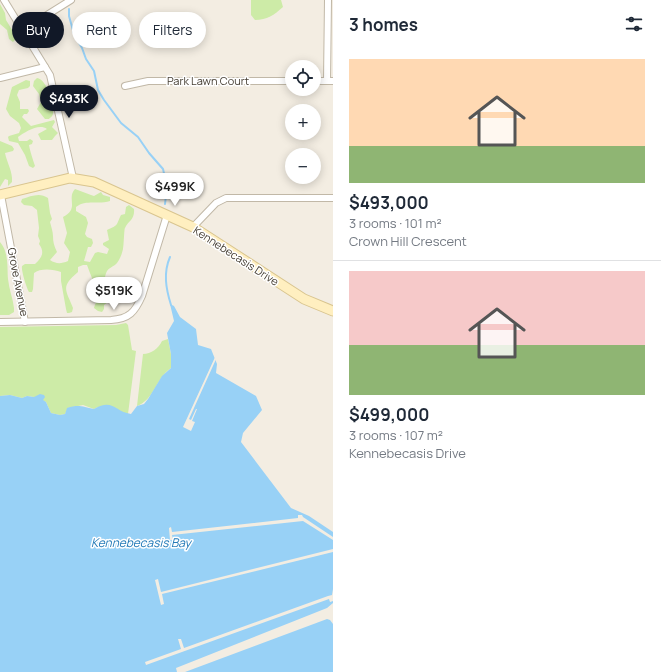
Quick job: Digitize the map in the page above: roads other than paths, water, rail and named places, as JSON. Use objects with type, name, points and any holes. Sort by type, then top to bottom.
[{"type":"street","points":[[4,0],[12,13]]},
{"type":"street","points":[[51,12],[70,0]]},
{"type":"street","points":[[328,0],[330,81]]},
{"type":"street","points":[[34,48],[51,80],[73,178]]},
{"type":"street","points":[[0,78],[45,67]]},
{"type":"street","name":"Park Lawn Court","points":[[125,86],[148,81],[285,81]]},
{"type":"street","name":"Kennebecasis Drive","points":[[0,195],[73,178],[94,182],[193,228],[304,299],[333,311]]},
{"type":"street","name":"Grove Avenue","points":[[0,195],[25,322]]},
{"type":"street","points":[[193,228],[216,203],[226,198],[333,198]]},
{"type":"street","points":[[0,322],[111,320],[125,318],[130,315],[138,306],[142,296],[167,215]]},
{"type":"water","name":"Kennebecasis Bay","points":[[170,304],[174,306],[180,317],[196,329],[198,345],[211,349],[217,364],[216,373],[256,396],[262,410],[243,433],[241,442],[291,508],[309,516],[333,532],[333,603],[327,608],[176,668],[177,672],[0,672],[0,396],[10,395],[22,398],[27,396],[34,397],[40,394],[44,395],[45,397],[43,400],[46,402],[51,413],[60,415],[65,414],[67,408],[75,406],[94,409],[106,405],[110,405],[131,414],[137,406],[144,404],[162,376],[171,368],[171,354],[167,333],[174,321]]},
{"type":"water","points":[[327,619],[333,624],[333,672],[185,672]]},
{"type":"waterway","points":[[69,9],[69,16],[74,34],[86,59],[94,71],[98,90],[121,123],[138,137],[163,169],[167,187],[165,204]]},
{"type":"waterway","points":[[170,257],[166,269],[166,281],[171,305]]}]
